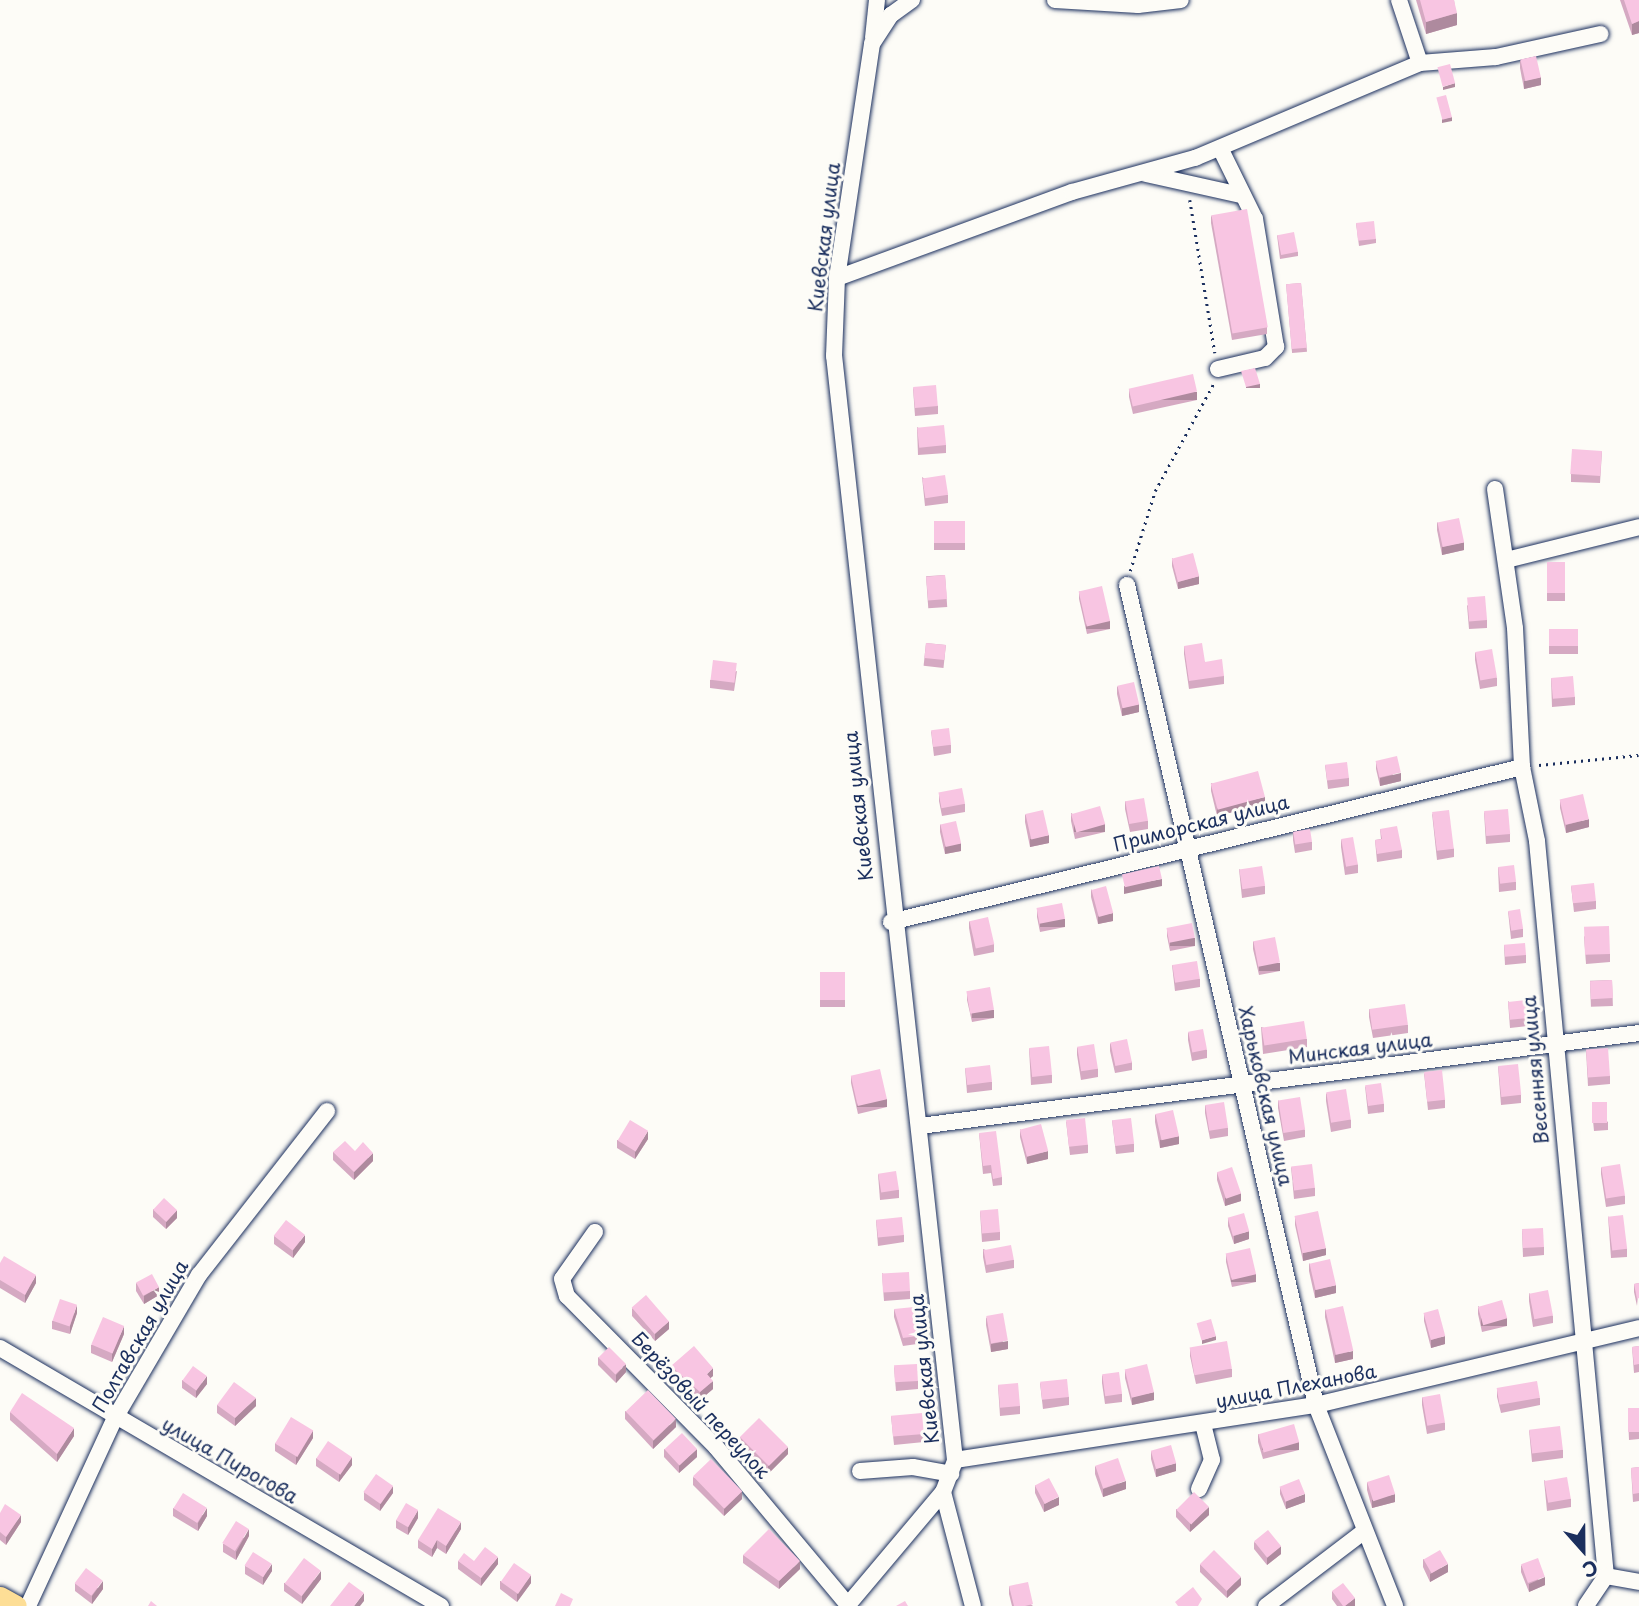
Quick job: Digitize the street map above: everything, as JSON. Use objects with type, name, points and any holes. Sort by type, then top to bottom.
[{"type":"main road","points":[[0,1597],[16,1606]]},
{"type":"street","points":[[872,44],[877,0]]},
{"type":"street","points":[[1055,0],[1138,5],[1181,0]]},
{"type":"street","points":[[1399,0],[1419,63]]},
{"type":"street","name":"Киевская улица","points":[[906,3],[872,44],[837,278],[836,383],[891,922],[920,1126],[953,1467],[943,1492]]},
{"type":"street","points":[[837,278],[1072,192],[1146,174],[1220,148],[1419,63],[1496,57],[1601,34]]},
{"type":"street","points":[[1217,369],[1265,358],[1276,347],[1255,219],[1220,148]]},
{"type":"street","points":[[1146,174],[1241,195]]},
{"type":"street","name":"Весенняя улица","points":[[1495,489],[1506,560],[1522,767],[1537,841],[1579,1341],[1606,1576]]},
{"type":"street","points":[[1506,560],[1639,527]]},
{"type":"street","name":"Харьковская улица","points":[[1126,585],[1190,847],[1316,1405],[1363,1532],[1395,1606]]},
{"type":"street","name":"Приморская улица","points":[[891,922],[1522,767]]},
{"type":"street","name":"Минская улица","points":[[920,1126],[1639,1033]]},
{"type":"street","name":"Полтавская улица","points":[[28,1606],[115,1418],[214,1252],[327,1111]]},
{"type":"street","name":"Берёзовый переулок","points":[[595,1232],[562,1279],[567,1296],[716,1447],[847,1606]]},
{"type":"street","name":"улица Плеханова","points":[[860,1471],[953,1467],[1316,1405],[1559,1352],[1579,1341],[1639,1328]]},
{"type":"street","name":"улица Пирогова","points":[[0,1348],[115,1418],[441,1606]]},
{"type":"street","points":[[1199,1489],[1212,1460],[1203,1425]]},
{"type":"street","points":[[847,1606],[943,1492]]},
{"type":"street","points":[[943,1492],[973,1606]]},
{"type":"street","points":[[1266,1606],[1363,1532]]},
{"type":"street","points":[[1586,1606],[1606,1576],[1639,1582]]},
{"type":"path","points":[[1126,585],[1155,491],[1217,369],[1188,183]]},
{"type":"path","points":[[1522,767],[1639,755]]},
{"type":"building","points":[[1420,0],[1454,0],[1457,13],[1426,22]]},
{"type":"building","points":[[1624,0],[1639,0],[1639,21],[1632,24]]},
{"type":"building","points":[[1536,56],[1541,77],[1525,81],[1520,60]]},
{"type":"building","points":[[1450,64],[1455,83],[1443,87],[1437,67]]},
{"type":"building","points":[[1446,95],[1452,117],[1442,120],[1436,98]]},
{"type":"building","points":[[1247,209],[1268,327],[1232,333],[1212,215]]},
{"type":"building","points":[[1374,221],[1376,239],[1358,241],[1356,223]]},
{"type":"building","points":[[1294,232],[1298,252],[1281,255],[1277,235]]},
{"type":"building","points":[[1301,283],[1307,348],[1292,349],[1286,284]]},
{"type":"building","points":[[1255,368],[1260,384],[1246,387],[1241,371]]},
{"type":"building","points":[[1193,374],[1197,392],[1133,406],[1129,389]]},
{"type":"building","points":[[936,385],[938,406],[915,408],[913,387]]},
{"type":"building","points":[[944,425],[946,445],[919,448],[917,428]]},
{"type":"building","points":[[1572,449],[1602,451],[1600,476],[1570,474]]},
{"type":"building","points":[[945,475],[948,495],[925,498],[922,479]]},
{"type":"building","points":[[1459,518],[1464,542],[1443,547],[1437,523]]},
{"type":"building","points":[[934,521],[965,521],[965,543],[934,543]]},
{"type":"building","points":[[1193,553],[1199,576],[1178,582],[1172,559]]},
{"type":"building","points":[[1547,562],[1565,562],[1565,593],[1547,593]]},
{"type":"building","points":[[945,575],[947,599],[928,601],[926,577]]},
{"type":"building","points":[[1102,586],[1110,621],[1087,626],[1079,591]]},
{"type":"building","points":[[1485,596],[1487,620],[1469,621],[1467,598]]},
{"type":"building","points":[[1549,629],[1578,629],[1578,646],[1549,646]]},
{"type":"building","points":[[926,643],[946,645],[944,660],[924,658]]},
{"type":"building","points":[[1202,643],[1205,662],[1222,659],[1224,676],[1189,681],[1184,646]]},
{"type":"building","points":[[1492,649],[1497,678],[1480,681],[1475,652]]},
{"type":"building","points":[[713,660],[737,663],[734,683],[711,680]]},
{"type":"building","points":[[1573,676],[1575,697],[1553,699],[1551,678]]},
{"type":"building","points":[[1134,682],[1139,704],[1123,708],[1117,686]]},
{"type":"building","points":[[949,728],[951,745],[933,747],[931,730]]},
{"type":"building","points":[[1397,756],[1401,773],[1379,778],[1376,761]]},
{"type":"building","points":[[1347,762],[1349,778],[1327,781],[1325,765]]},
{"type":"building","points":[[1258,771],[1265,797],[1218,810],[1211,784]]},
{"type":"building","points":[[962,788],[965,804],[941,808],[938,793]]},
{"type":"building","points":[[1583,794],[1589,819],[1565,825],[1560,799]]},
{"type":"building","points":[[1144,798],[1148,821],[1129,824],[1125,801]]},
{"type":"building","points":[[1100,806],[1105,824],[1076,833],[1071,814]]},
{"type":"building","points":[[1508,809],[1510,834],[1486,836],[1484,811]]},
{"type":"building","points":[[1043,810],[1049,835],[1031,839],[1025,814]]},
{"type":"building","points":[[1449,810],[1454,849],[1437,851],[1432,812]]},
{"type":"building","points":[[956,821],[961,843],[946,847],[940,825]]},
{"type":"building","points":[[1397,826],[1402,850],[1377,854],[1375,840],[1382,839],[1380,829]]},
{"type":"building","points":[[1310,829],[1312,842],[1295,844],[1293,832]]},
{"type":"building","points":[[1353,837],[1358,865],[1346,867],[1341,839]]},
{"type":"building","points":[[1514,865],[1516,882],[1500,884],[1498,867]]},
{"type":"building","points":[[1159,866],[1162,879],[1125,887],[1122,875]]},
{"type":"building","points":[[1262,866],[1265,886],[1242,889],[1239,870]]},
{"type":"building","points":[[1594,883],[1596,901],[1573,903],[1571,885]]},
{"type":"building","points":[[1106,886],[1113,913],[1099,917],[1092,890]]},
{"type":"building","points":[[1062,903],[1065,919],[1040,924],[1036,908]]},
{"type":"building","points":[[1520,909],[1523,929],[1511,931],[1508,911]]},
{"type":"building","points":[[988,917],[994,944],[976,949],[969,921]]},
{"type":"building","points":[[1192,923],[1195,938],[1169,943],[1166,928]]},
{"type":"building","points":[[1609,926],[1610,954],[1585,955],[1584,927]]},
{"type":"building","points":[[1275,937],[1280,963],[1258,967],[1253,941]]},
{"type":"building","points":[[1525,943],[1526,955],[1505,957],[1504,945]]},
{"type":"building","points":[[1197,961],[1200,979],[1175,983],[1172,965]]},
{"type":"building","points":[[820,972],[845,972],[845,1000],[820,1000]]},
{"type":"building","points":[[1612,980],[1613,998],[1591,999],[1590,981]]},
{"type":"building","points":[[990,987],[994,1010],[970,1014],[966,991]]},
{"type":"building","points":[[1526,1000],[1528,1018],[1510,1020],[1508,1002]]},
{"type":"building","points":[[1405,1004],[1408,1025],[1372,1030],[1369,1009]]},
{"type":"building","points":[[1304,1021],[1307,1039],[1264,1046],[1262,1028]]},
{"type":"building","points":[[1203,1029],[1207,1050],[1192,1052],[1188,1032]]},
{"type":"building","points":[[1127,1039],[1132,1062],[1115,1066],[1110,1043]]},
{"type":"building","points":[[1094,1044],[1098,1069],[1081,1071],[1077,1047]]},
{"type":"building","points":[[1049,1046],[1052,1075],[1032,1077],[1029,1048]]},
{"type":"building","points":[[1608,1048],[1610,1076],[1588,1077],[1586,1050]]},
{"type":"building","points":[[1518,1064],[1521,1095],[1501,1097],[1498,1066]]},
{"type":"building","points":[[990,1065],[992,1082],[967,1085],[965,1068]]},
{"type":"building","points":[[880,1069],[887,1099],[858,1106],[851,1076]]},
{"type":"building","points":[[1442,1070],[1445,1100],[1427,1102],[1424,1072]]},
{"type":"building","points":[[1381,1083],[1384,1104],[1368,1106],[1365,1085]]},
{"type":"building","points":[[1346,1089],[1351,1120],[1331,1123],[1326,1092]]},
{"type":"building","points":[[1300,1097],[1305,1130],[1283,1133],[1278,1100]]},
{"type":"building","points":[[1224,1102],[1228,1128],[1209,1131],[1205,1105]]},
{"type":"building","points":[[1592,1102],[1607,1102],[1607,1123],[1592,1123]]},
{"type":"building","points":[[1173,1110],[1179,1136],[1162,1140],[1155,1114]]},
{"type":"building","points":[[1085,1118],[1088,1145],[1069,1147],[1066,1120]]},
{"type":"building","points":[[1131,1118],[1134,1144],[1115,1146],[1112,1120]]},
{"type":"building","points":[[630,1120],[648,1131],[636,1151],[618,1141]]},
{"type":"building","points":[[1041,1124],[1048,1151],[1027,1157],[1020,1130]]},
{"type":"building","points":[[996,1131],[1002,1177],[993,1179],[991,1165],[983,1166],[979,1133]]},
{"type":"building","points":[[345,1141],[355,1151],[363,1142],[373,1153],[354,1172],[333,1152]]},
{"type":"building","points":[[1312,1164],[1315,1188],[1294,1190],[1291,1167]]},
{"type":"building","points":[[1620,1164],[1625,1196],[1606,1199],[1601,1167]]},
{"type":"building","points":[[1232,1167],[1241,1193],[1226,1199],[1217,1172]]},
{"type":"building","points":[[896,1171],[899,1190],[881,1193],[878,1174]]},
{"type":"building","points":[[164,1198],[177,1210],[166,1222],[153,1210]]},
{"type":"building","points":[[998,1209],[1000,1232],[982,1233],[980,1211]]},
{"type":"building","points":[[1318,1211],[1326,1248],[1302,1253],[1295,1216]]},
{"type":"building","points":[[1244,1213],[1249,1231],[1233,1236],[1228,1218]]},
{"type":"building","points":[[1623,1215],[1627,1249],[1612,1251],[1608,1217]]},
{"type":"building","points":[[902,1217],[904,1235],[878,1238],[876,1220]]},
{"type":"building","points":[[286,1220],[305,1235],[293,1251],[274,1236]]},
{"type":"building","points":[[1543,1228],[1544,1247],[1523,1248],[1522,1229]]},
{"type":"building","points":[[1011,1245],[1014,1260],[986,1265],[984,1250]]},
{"type":"building","points":[[1250,1248],[1256,1274],[1232,1280],[1226,1254]]},
{"type":"building","points":[[4,1256],[36,1275],[25,1295],[0,1280],[0,1263]]},
{"type":"building","points":[[1330,1259],[1336,1285],[1316,1290],[1310,1264]]},
{"type":"building","points":[[909,1272],[910,1291],[883,1292],[882,1273]]},
{"type":"building","points":[[152,1274],[159,1287],[143,1296],[136,1282]]},
{"type":"building","points":[[1639,1283],[1639,1298],[1637,1299],[1634,1284]]},
{"type":"building","points":[[1548,1290],[1553,1316],[1534,1319],[1529,1294]]},
{"type":"building","points":[[646,1295],[669,1321],[655,1334],[632,1307]]},
{"type":"building","points":[[60,1299],[77,1305],[70,1327],[53,1321]]},
{"type":"building","points":[[1502,1300],[1507,1318],[1483,1325],[1478,1307]]},
{"type":"building","points":[[1343,1306],[1353,1351],[1336,1355],[1325,1310]]},
{"type":"building","points":[[914,1307],[917,1336],[903,1338],[894,1309]]},
{"type":"building","points":[[1438,1309],[1445,1336],[1431,1340],[1424,1313]]},
{"type":"building","points":[[1003,1313],[1008,1341],[991,1344],[986,1316]]},
{"type":"building","points":[[103,1317],[124,1326],[112,1354],[91,1345]]},
{"type":"building","points":[[1211,1319],[1216,1336],[1202,1340],[1197,1323]]},
{"type":"building","points":[[1227,1341],[1232,1369],[1194,1375],[1190,1348]]},
{"type":"building","points":[[694,1346],[713,1368],[707,1374],[713,1381],[700,1392],[671,1366]]},
{"type":"building","points":[[1639,1346],[1639,1364],[1634,1365],[1632,1347]]},
{"type":"building","points":[[609,1347],[626,1364],[615,1375],[598,1358]]},
{"type":"building","points":[[917,1364],[918,1381],[895,1382],[894,1365]]},
{"type":"building","points":[[1147,1364],[1154,1392],[1132,1398],[1125,1370]]},
{"type":"building","points":[[193,1366],[207,1376],[196,1391],[182,1381]]},
{"type":"building","points":[[1119,1372],[1122,1394],[1105,1396],[1102,1374]]},
{"type":"building","points":[[1067,1379],[1069,1397],[1042,1400],[1040,1382]]},
{"type":"building","points":[[1537,1381],[1540,1398],[1500,1405],[1497,1388]]},
{"type":"building","points":[[234,1382],[256,1398],[235,1418],[217,1405]]},
{"type":"building","points":[[1018,1383],[1020,1406],[1000,1408],[998,1385]]},
{"type":"building","points":[[648,1390],[676,1419],[653,1440],[626,1412]]},
{"type":"building","points":[[22,1393],[74,1428],[57,1454],[10,1412]]},
{"type":"building","points":[[1440,1394],[1445,1423],[1427,1426],[1422,1397]]},
{"type":"building","points":[[1628,1408],[1639,1408],[1639,1432],[1628,1432]]},
{"type":"building","points":[[922,1413],[924,1434],[893,1437],[891,1416]]},
{"type":"building","points":[[291,1417],[313,1430],[297,1457],[275,1444]]},
{"type":"building","points":[[759,1418],[788,1447],[769,1466],[740,1437]]},
{"type":"building","points":[[1294,1424],[1299,1442],[1264,1452],[1258,1434]]},
{"type":"building","points":[[1560,1426],[1563,1450],[1532,1454],[1529,1430]]},
{"type":"building","points":[[682,1433],[697,1449],[679,1465],[664,1449]]},
{"type":"building","points":[[328,1441],[352,1457],[340,1475],[316,1458]]},
{"type":"building","points":[[1171,1445],[1176,1463],[1156,1469],[1151,1451]]},
{"type":"building","points":[[1118,1458],[1126,1481],[1103,1489],[1095,1466]]},
{"type":"building","points":[[711,1459],[742,1491],[724,1509],[693,1476]]},
{"type":"building","points":[[1639,1467],[1639,1493],[1633,1494],[1631,1468]]},
{"type":"building","points":[[376,1474],[393,1486],[381,1504],[363,1492]]},
{"type":"building","points":[[1389,1475],[1395,1494],[1373,1501],[1367,1482]]},
{"type":"building","points":[[1567,1477],[1571,1499],[1548,1503],[1544,1481]]},
{"type":"building","points":[[1049,1478],[1059,1497],[1045,1504],[1035,1486]]},
{"type":"building","points":[[1299,1479],[1305,1494],[1286,1502],[1280,1487]]},
{"type":"building","points":[[1194,1492],[1209,1507],[1191,1525],[1176,1510]]},
{"type":"building","points":[[183,1493],[207,1508],[197,1523],[173,1508]]},
{"type":"building","points":[[406,1503],[418,1510],[408,1527],[396,1520]]},
{"type":"building","points":[[5,1504],[21,1515],[6,1537],[0,1532],[0,1513]]},
{"type":"building","points":[[438,1508],[461,1522],[446,1546],[437,1540],[432,1549],[418,1540]]},
{"type":"building","points":[[236,1521],[249,1529],[235,1551],[222,1543]]},
{"type":"building","points":[[769,1529],[800,1561],[779,1581],[743,1555]]},
{"type":"building","points":[[1268,1530],[1281,1546],[1267,1558],[1254,1541]]},
{"type":"building","points":[[485,1547],[498,1557],[481,1578],[458,1561],[464,1553],[474,1561]]},
{"type":"building","points":[[1214,1550],[1241,1577],[1227,1591],[1200,1564]]},
{"type":"building","points":[[1440,1550],[1448,1564],[1432,1573],[1424,1560]]},
{"type":"building","points":[[253,1552],[272,1564],[263,1577],[245,1566]]},
{"type":"building","points":[[304,1558],[321,1571],[302,1596],[285,1584]]},
{"type":"building","points":[[1538,1558],[1545,1577],[1528,1583],[1521,1564]]},
{"type":"building","points":[[514,1563],[531,1575],[518,1594],[501,1582]]},
{"type":"building","points":[[86,1568],[103,1581],[91,1596],[75,1583]]},
{"type":"building","points":[[349,1582],[364,1593],[354,1606],[330,1606]]},
{"type":"building","points":[[1028,1582],[1033,1604],[1014,1606],[1009,1586]]},
{"type":"building","points":[[1343,1583],[1355,1598],[1345,1606],[1332,1591]]},
{"type":"building","points":[[1193,1587],[1202,1599],[1198,1606],[1178,1606],[1175,1602]]},
{"type":"building","points":[[561,1593],[573,1599],[570,1606],[555,1606]]}]
